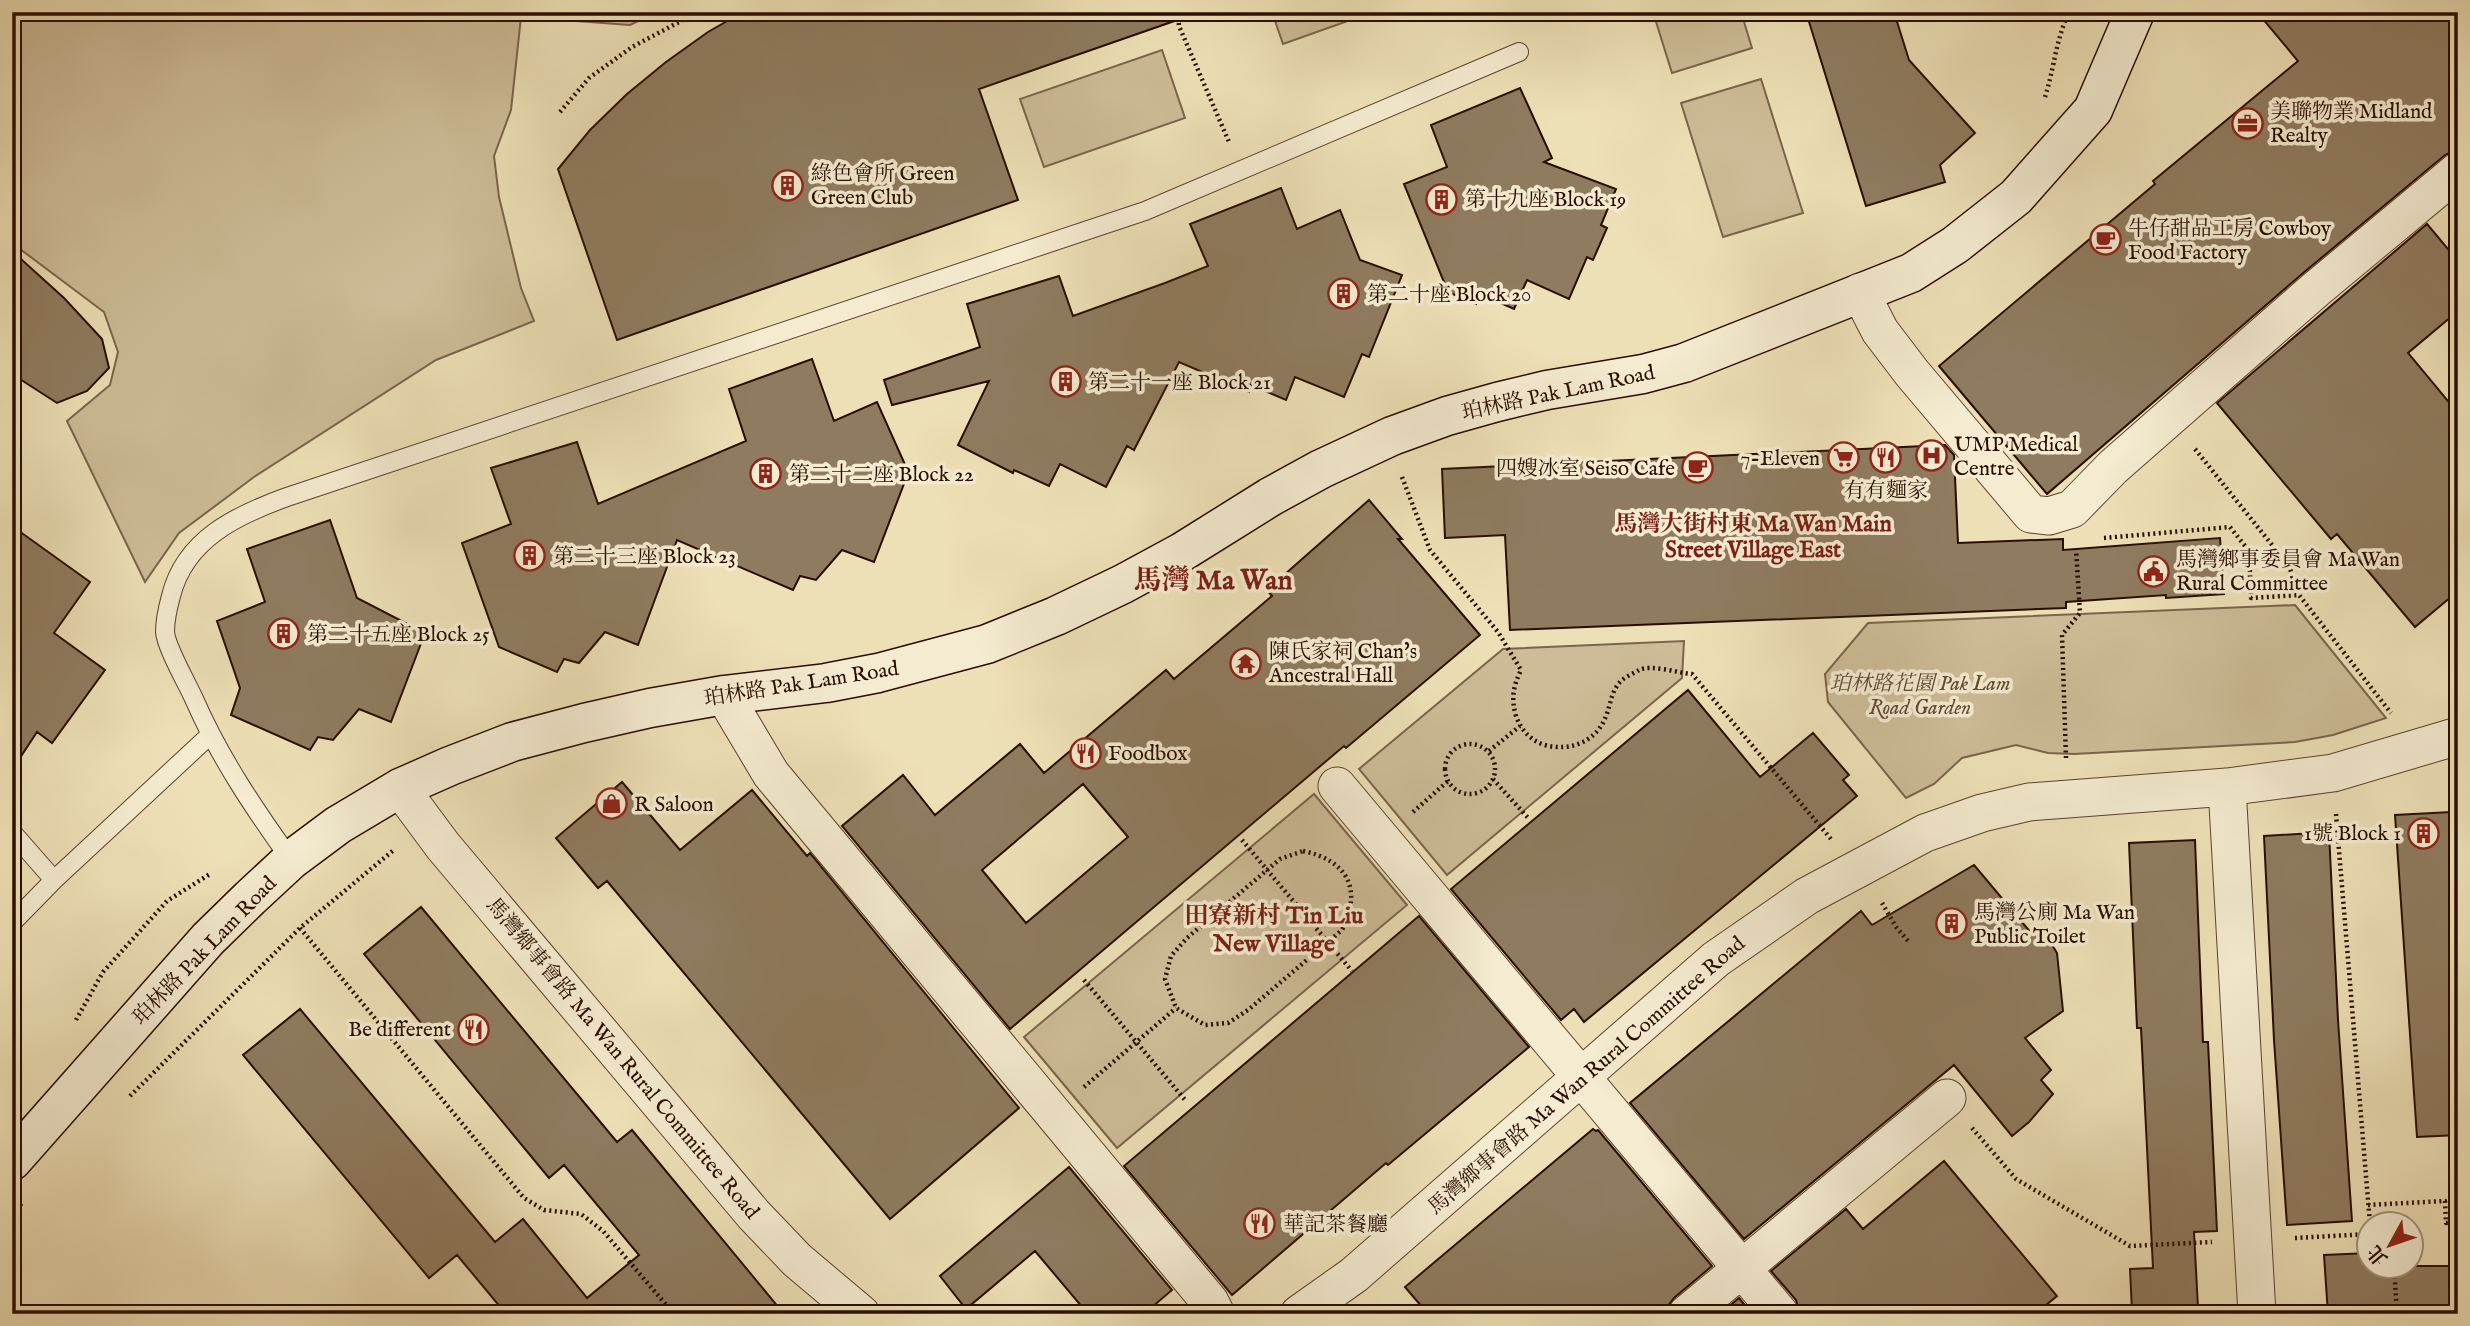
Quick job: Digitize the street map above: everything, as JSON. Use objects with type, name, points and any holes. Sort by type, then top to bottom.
[{"type":"street","name":"珀林路 Pak Lam Road","points":[[12,1161],[208,939],[291,860],[338,825],[400,788],[512,743],[584,723],[724,695],[826,683],[878,673],[987,644],[1056,616],[1123,584],[1182,552],[1270,497],[1321,469],[1392,436],[1497,402],[1547,390],[1643,374],[1684,363],[1911,273],[1955,245],[2016,197],[2093,110],[2136,12]]},
{"type":"street","points":[[1860,292],[1880,331],[2031,514],[2049,516],[2074,524],[2113,467],[2315,290],[2458,171]]},
{"type":"street","points":[[724,695],[771,774],[1210,1302],[1216,1314]]},
{"type":"street","name":"馬灣鄉事會路 Ma Wan Rural Committee Road","points":[[1299,1314],[1354,1275],[1716,958],[1807,896],[1925,833],[1982,813],[2029,802],[2227,787],[2333,773],[2458,736]]},
{"type":"street","points":[[1337,786],[1780,1314]]},
{"type":"street","points":[[2227,787],[2257,1314]]},
{"type":"street","name":"馬灣鄉事會路 Ma Wan Rural Committee Road","points":[[400,788],[443,846],[754,1215],[797,1260],[861,1314]]},
{"type":"street","points":[[1687,1314],[1947,1098]]},
{"type":"lane","points":[[291,860],[258,813],[210,735],[165,635],[173,585],[182,567],[212,533],[233,519],[300,492],[1145,211],[1519,52]]},
{"type":"lane","points":[[12,923],[54,880],[210,735]]},
{"type":"lane","points":[[12,832],[54,880]]},
{"type":"path","points":[[560,112],[589,78],[632,47],[698,12]]},
{"type":"path","points":[[1178,12],[1179,26],[1242,171]]},
{"type":"path","points":[[2043,100],[2053,74],[2062,28],[2069,12]]},
{"type":"path","points":[[2170,417],[2289,566],[2299,595],[2392,714]]},
{"type":"path","points":[[1400,473],[1430,550],[1498,632],[1521,670],[1514,685],[1512,702],[1520,726],[1527,735],[1542,745],[1563,749],[1579,745],[1593,736],[1600,726],[1606,716],[1609,700],[1620,682],[1643,668],[1692,674],[1833,840]]},
{"type":"path","points":[[2065,762],[2062,635],[2080,613],[2074,524],[2230,527],[2249,551],[2250,598],[2299,595]]},
{"type":"path","points":[[1489,751],[1520,726]]},
{"type":"path","points":[[1477,744],[1489,751],[1495,762],[1493,779],[1489,786],[1479,793],[1470,794],[1454,789],[1446,776],[1447,759],[1459,746],[1477,744]]},
{"type":"path","points":[[1493,779],[1529,820]]},
{"type":"path","points":[[2336,813],[2369,1210]]},
{"type":"path","points":[[1242,840],[1352,971]]},
{"type":"path","points":[[122,1104],[300,928],[392,850],[404,845]]},
{"type":"path","points":[[1303,851],[1324,856],[1343,872],[1352,892],[1351,913],[1342,930],[1328,942],[1248,1010],[1228,1023],[1205,1025],[1176,1008],[1165,979],[1171,956],[1187,938],[1280,859],[1303,851]]},
{"type":"path","points":[[74,1024],[103,972],[167,901],[217,871]]},
{"type":"path","points":[[1880,899],[1896,927],[1909,942]]},
{"type":"path","points":[[300,928],[524,1198],[544,1210],[582,1214],[604,1231],[674,1314]]},
{"type":"path","points":[[1084,980],[1186,1101]]},
{"type":"path","points":[[1101,1073],[1176,1008]]},
{"type":"path","points":[[1947,1098],[2016,1180],[2105,1231]]},
{"type":"path","points":[[2368,1205],[2445,1201],[2446,1223],[2458,1222]]},
{"type":"path","points":[[12,1212],[22,1202]]},
{"type":"path","points":[[2395,1280],[2397,1314]]},
{"type":"green space","points":[[12,12],[657,12],[630,25],[521,17],[511,110],[494,156],[499,197],[521,288],[534,321],[436,360],[254,477],[179,533],[145,582],[67,421],[110,385],[118,352],[104,312],[12,243]]},
{"type":"green space","points":[[1272,12],[1373,12],[1283,44]]},
{"type":"green space","points":[[1653,12],[1741,12],[1752,48],[1672,73]]},
{"type":"green space","points":[[1162,50],[1185,118],[1044,167],[1020,99]]},
{"type":"green space","points":[[1761,79],[1803,213],[1723,237],[1681,103]]},
{"type":"green space","name":"珀林路花園 Pak Lam Road Garden","points":[[2295,605],[2386,718],[2333,735],[2295,742],[2074,754],[2048,753],[2016,745],[1962,758],[1934,784],[1906,798],[1828,702],[1825,674],[1868,623]]},
{"type":"green space","points":[[1684,641],[1682,678],[1447,875],[1359,769],[1503,649]]},
{"type":"green space","points":[[1314,794],[1407,905],[1117,1148],[1024,1037]]},
{"type":"building","name":"綠色會所 Green Green Club","points":[[743,12],[1182,12],[1183,18],[979,89],[1018,200],[617,340],[558,169],[590,130],[627,94],[708,32]]},
{"type":"building","points":[[1806,12],[1894,12],[1909,60],[1975,133],[1940,165],[1945,182],[1866,206]]},
{"type":"building","points":[[2257,12],[2458,12],[2458,149],[2445,155],[2302,274],[2047,494],[1939,366],[2155,184],[2153,181],[2298,61]]},
{"type":"building","name":"第十九座 Block 19","points":[[1520,88],[1552,158],[1544,162],[1616,189],[1601,225],[1607,228],[1593,260],[1587,257],[1569,299],[1527,280],[1514,309],[1480,294],[1476,304],[1448,292],[1404,184],[1447,167],[1431,125]]},
{"type":"building","points":[[1281,188],[1297,229],[1340,210],[1360,260],[1402,275],[1369,357],[1362,354],[1344,397],[1295,377],[1286,400],[1251,385],[1249,392],[1179,362],[1134,450],[1127,446],[1106,487],[1060,464],[1049,486],[1014,470],[1013,473],[958,445],[989,381],[892,405],[884,380],[980,347],[967,304],[1059,276],[1073,316],[1165,283],[1208,266],[1190,224]]},
{"type":"building","points":[[2427,224],[2458,261],[2458,311],[2408,353],[2458,413],[2458,591],[2415,627],[2337,534],[2331,539],[2217,403]]},
{"type":"building","points":[[12,251],[64,298],[102,339],[109,368],[87,391],[57,403],[12,374]]},
{"type":"building","points":[[812,359],[834,421],[877,402],[907,469],[907,476],[874,562],[842,550],[816,580],[800,576],[793,590],[677,540],[638,645],[605,632],[579,663],[564,659],[557,672],[499,647],[462,543],[511,524],[491,468],[577,442],[598,504],[746,441],[729,389]]},
{"type":"building","points":[[1945,445],[1954,455],[1958,543],[2063,539],[2063,550],[2220,538],[2224,594],[2066,602],[2066,608],[1510,630],[1505,535],[1445,538],[1442,469]]},
{"type":"building","points":[[1369,500],[1402,539],[1398,539],[1480,635],[1346,748],[1344,746],[1010,1029],[842,826],[903,775],[935,815],[1020,744],[1044,773],[1166,670],[1174,679],[1272,596],[1267,590]],"holes":[[[1083,784],[1128,837],[1026,923],[982,870]]]},
{"type":"building","name":"第二十五座 Block 25","points":[[330,520],[357,598],[425,633],[391,722],[359,709],[333,740],[318,737],[310,750],[231,715],[240,688],[217,621],[265,602],[247,549]]},
{"type":"building","points":[[12,526],[90,582],[54,633],[105,670],[52,743],[37,732],[12,770]]},
{"type":"building","points":[[1688,690],[1760,777],[1813,733],[1849,775],[1843,780],[1857,796],[1584,1022],[1574,1009],[1561,1020],[1451,889]]},
{"type":"building","points":[[622,782],[680,850],[752,790],[807,856],[810,853],[1019,1108],[890,1219],[607,881],[598,888],[556,838]]},
{"type":"building","points":[[2451,812],[2458,913],[2458,1135],[2417,1137],[2395,815]]},
{"type":"building","points":[[2329,832],[2338,1020],[2352,1221],[2287,1225],[2264,836]]},
{"type":"building","points":[[2195,840],[2203,1042],[2208,1042],[2217,1231],[2194,1232],[2198,1308],[2132,1311],[2130,1269],[2153,1268],[2141,1028],[2137,1028],[2129,843]]},
{"type":"building","points":[[1974,865],[2032,934],[2041,927],[2057,953],[2063,1011],[2025,1038],[2051,1070],[2041,1080],[2053,1094],[2029,1122],[2012,1136],[1954,1065],[1744,1239],[1630,1103],[1861,911],[1872,925]]},
{"type":"building","points":[[421,907],[617,1142],[632,1130],[784,1314],[506,1314],[457,1255],[429,1278],[243,1055],[300,1009],[495,1242],[523,1219],[587,1298],[639,1255],[564,1165],[549,1178],[364,954]]},
{"type":"building","points":[[1419,916],[1529,1047],[1388,1165],[1386,1163],[1232,1295],[1124,1166]]},
{"type":"building","points":[[1593,1129],[1598,1130],[1712,1266],[1674,1298],[1668,1306],[1667,1314],[1428,1314],[1405,1287]]},
{"type":"building","points":[[1944,1161],[2057,1296],[2035,1314],[1800,1314],[1796,1300],[1771,1271],[1846,1209],[1863,1229]]},
{"type":"building","points":[[1069,1167],[1172,1290],[1144,1314],[1088,1314],[1035,1251],[966,1309],[940,1276]]},
{"type":"building","points":[[2354,1254],[2354,1280],[2424,1280],[2424,1266],[2458,1266],[2458,1314],[2328,1314],[2324,1255]]},
{"type":"building","points":[[1739,1298],[1752,1314],[1720,1314]]},
{"type":"place","name":"美聯物業 Midland Realty","points":[[2247,123]]},
{"type":"place","name":"綠色會所 Green Green Club","points":[[788,185]]},
{"type":"place","name":"第十九座 Block 19","points":[[1442,199]]},
{"type":"place","name":"牛仔甜品工房 Cowboy Food Factory","points":[[2105,240]]},
{"type":"place","name":"第二十座 Block 20","points":[[1344,294]]},
{"type":"place","name":"第二十一座 Block 21","points":[[1065,382]]},
{"type":"place","name":"UMP Medical Centre","points":[[1931,456]]},
{"type":"place","name":"7-Eleven","points":[[1843,458]]},
{"type":"place","name":"有有麵家","points":[[1886,458]]},
{"type":"place","name":"四嫂冰室 Seiso Cafe","points":[[1698,468]]},
{"type":"place","name":"第二十二座 Block 22","points":[[766,474]]},
{"type":"place","name":"第二十三座 Block 23","points":[[530,556]]},
{"type":"place","name":"馬灣鄉事委員會 Ma Wan Rural Committee","points":[[2153,571]]},
{"type":"place","name":"第二十五座 Block 25","points":[[284,634]]},
{"type":"place","name":"陳氏家祠 Chan's Ancestral Hall","points":[[1246,663]]},
{"type":"place","name":"Foodbox","points":[[1085,753]]},
{"type":"place","name":"R Saloon","points":[[611,804]]},
{"type":"place","name":"1號 Block 1","points":[[2424,833]]},
{"type":"place","name":"馬灣公廁 Ma Wan Public Toilet","points":[[1951,924]]},
{"type":"place","name":"Be different","points":[[474,1029]]},
{"type":"place","name":"華記茶餐廳","points":[[1260,1224]]},
{"type":"district","name":"馬灣大街村東 Ma Wan Main Street Village East","points":[[1753,536]]},
{"type":"district","name":"馬灣 Ma Wan","points":[[1213,579]]},
{"type":"district","name":"田寮新村 Tin Liu New Village","points":[[1274,929]]}]
